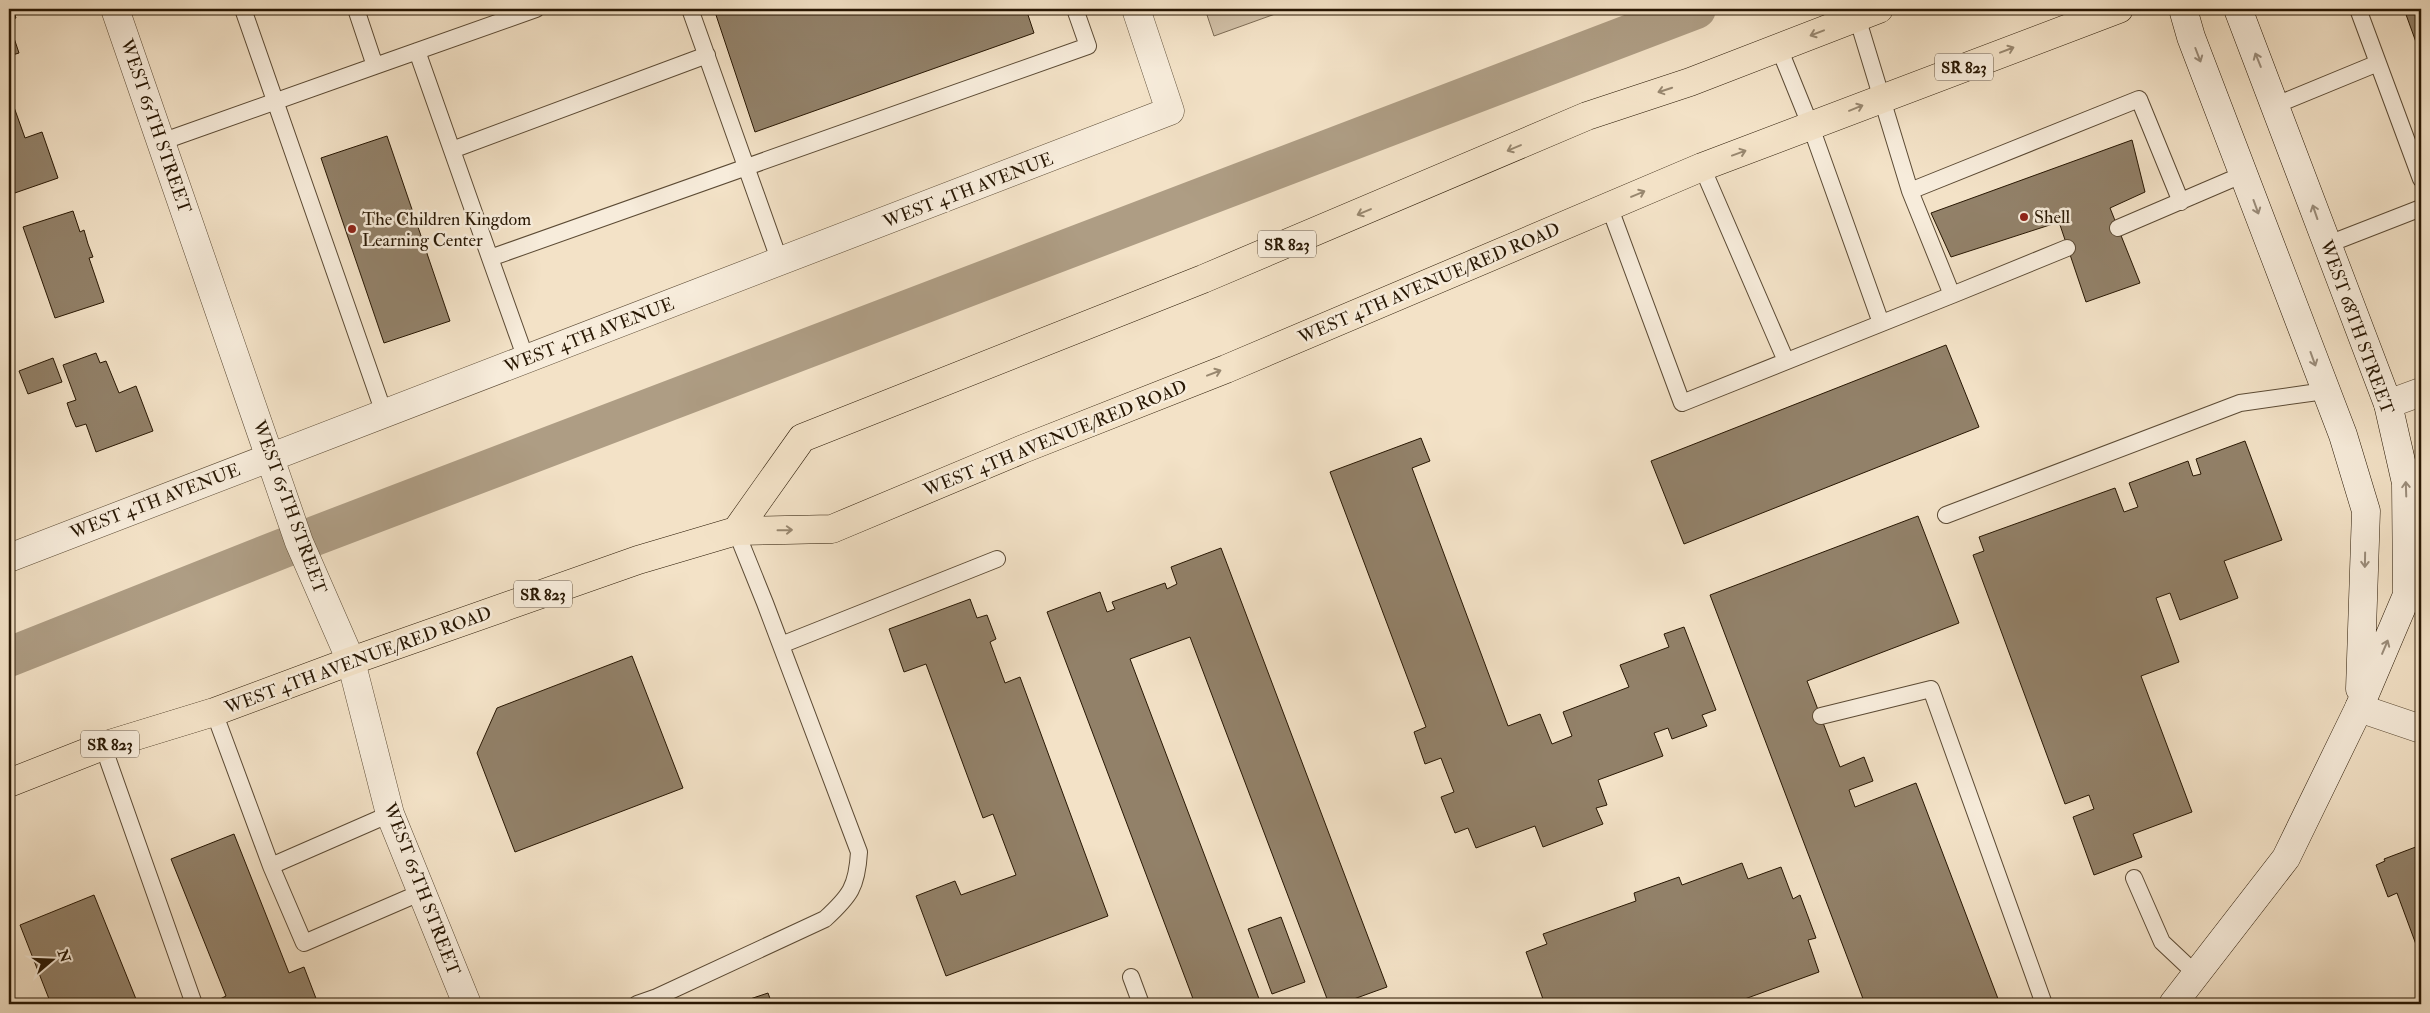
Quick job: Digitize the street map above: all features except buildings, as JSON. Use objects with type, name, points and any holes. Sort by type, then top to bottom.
[{"type":"main road","name":"WEST 4TH AVENUE/RED ROAD","points":[[9,783],[103,746],[214,712],[351,661],[638,560],[736,532],[832,529],[1023,449],[1226,369],[1702,167],[2119,9]]},
{"type":"main road","name":"SR 823","points":[[736,532],[802,438],[1204,279],[1587,116],[1690,82],[1868,13]]},
{"type":"street","name":"WEST 65TH STREET","points":[[115,9],[299,542],[351,661],[390,814],[467,1004]]},
{"type":"street","name":"WEST 4TH AVENUE","points":[[9,558],[270,456],[1170,112],[1136,9]]},
{"type":"street","points":[[2183,9],[2191,37],[2343,435],[2366,511],[2360,708],[2421,729]]},
{"type":"street","name":"WEST 68TH STREET","points":[[2173,1004],[2286,858],[2360,708],[2407,595],[2406,483],[2388,404],[2326,245],[2276,105],[2238,9]]},
{"type":"street","points":[[2388,404],[2421,392]]},
{"type":"lane","points":[[243,9],[384,413]]},
{"type":"lane","points":[[356,9],[376,66]]},
{"type":"lane","points":[[161,142],[536,9]]},
{"type":"lane","points":[[690,9],[780,262]]},
{"type":"lane","points":[[490,258],[1088,46],[1077,9]]},
{"type":"lane","points":[[2358,9],[2421,179]]},
{"type":"lane","points":[[1868,13],[1880,98],[1910,190],[1952,295]]},
{"type":"lane","points":[[1779,48],[1811,127],[1882,323]]},
{"type":"lane","points":[[417,51],[526,359]]},
{"type":"lane","points":[[452,150],[706,56]]},
{"type":"lane","points":[[2276,105],[2378,63]]},
{"type":"lane","points":[[1910,190],[2140,99],[2181,202]]},
{"type":"lane","points":[[1702,167],[1786,361]]},
{"type":"lane","points":[[2118,228],[2244,174]]},
{"type":"lane","points":[[1609,206],[1682,403],[2067,248]]},
{"type":"lane","points":[[2326,245],[2421,208]]},
{"type":"lane","points":[[1946,515],[2240,403],[2325,391]]},
{"type":"lane","points":[[637,1004],[655,1001],[825,919],[844,901],[858,875],[858,852],[781,645],[736,532]]},
{"type":"lane","points":[[781,645],[997,559]]},
{"type":"lane","points":[[1821,716],[1931,689],[2044,1004]]},
{"type":"lane","points":[[214,712],[271,866],[304,943],[422,892]]},
{"type":"lane","points":[[103,746],[194,1004]]},
{"type":"lane","points":[[271,866],[390,814]]},
{"type":"lane","points":[[2134,878],[2162,942],[2196,974]]},
{"type":"lane","points":[[1131,977],[1141,1004]]},
{"type":"shaded area","points":[[1205,9],[1289,9],[1214,36]]},
{"type":"waterway","points":[[9,657],[299,542],[1696,9]]},
{"type":"place","name":"Shell","points":[[2024,217]]},
{"type":"place","name":"The Children Kingdom Learning Center","points":[[352,229]]}]
